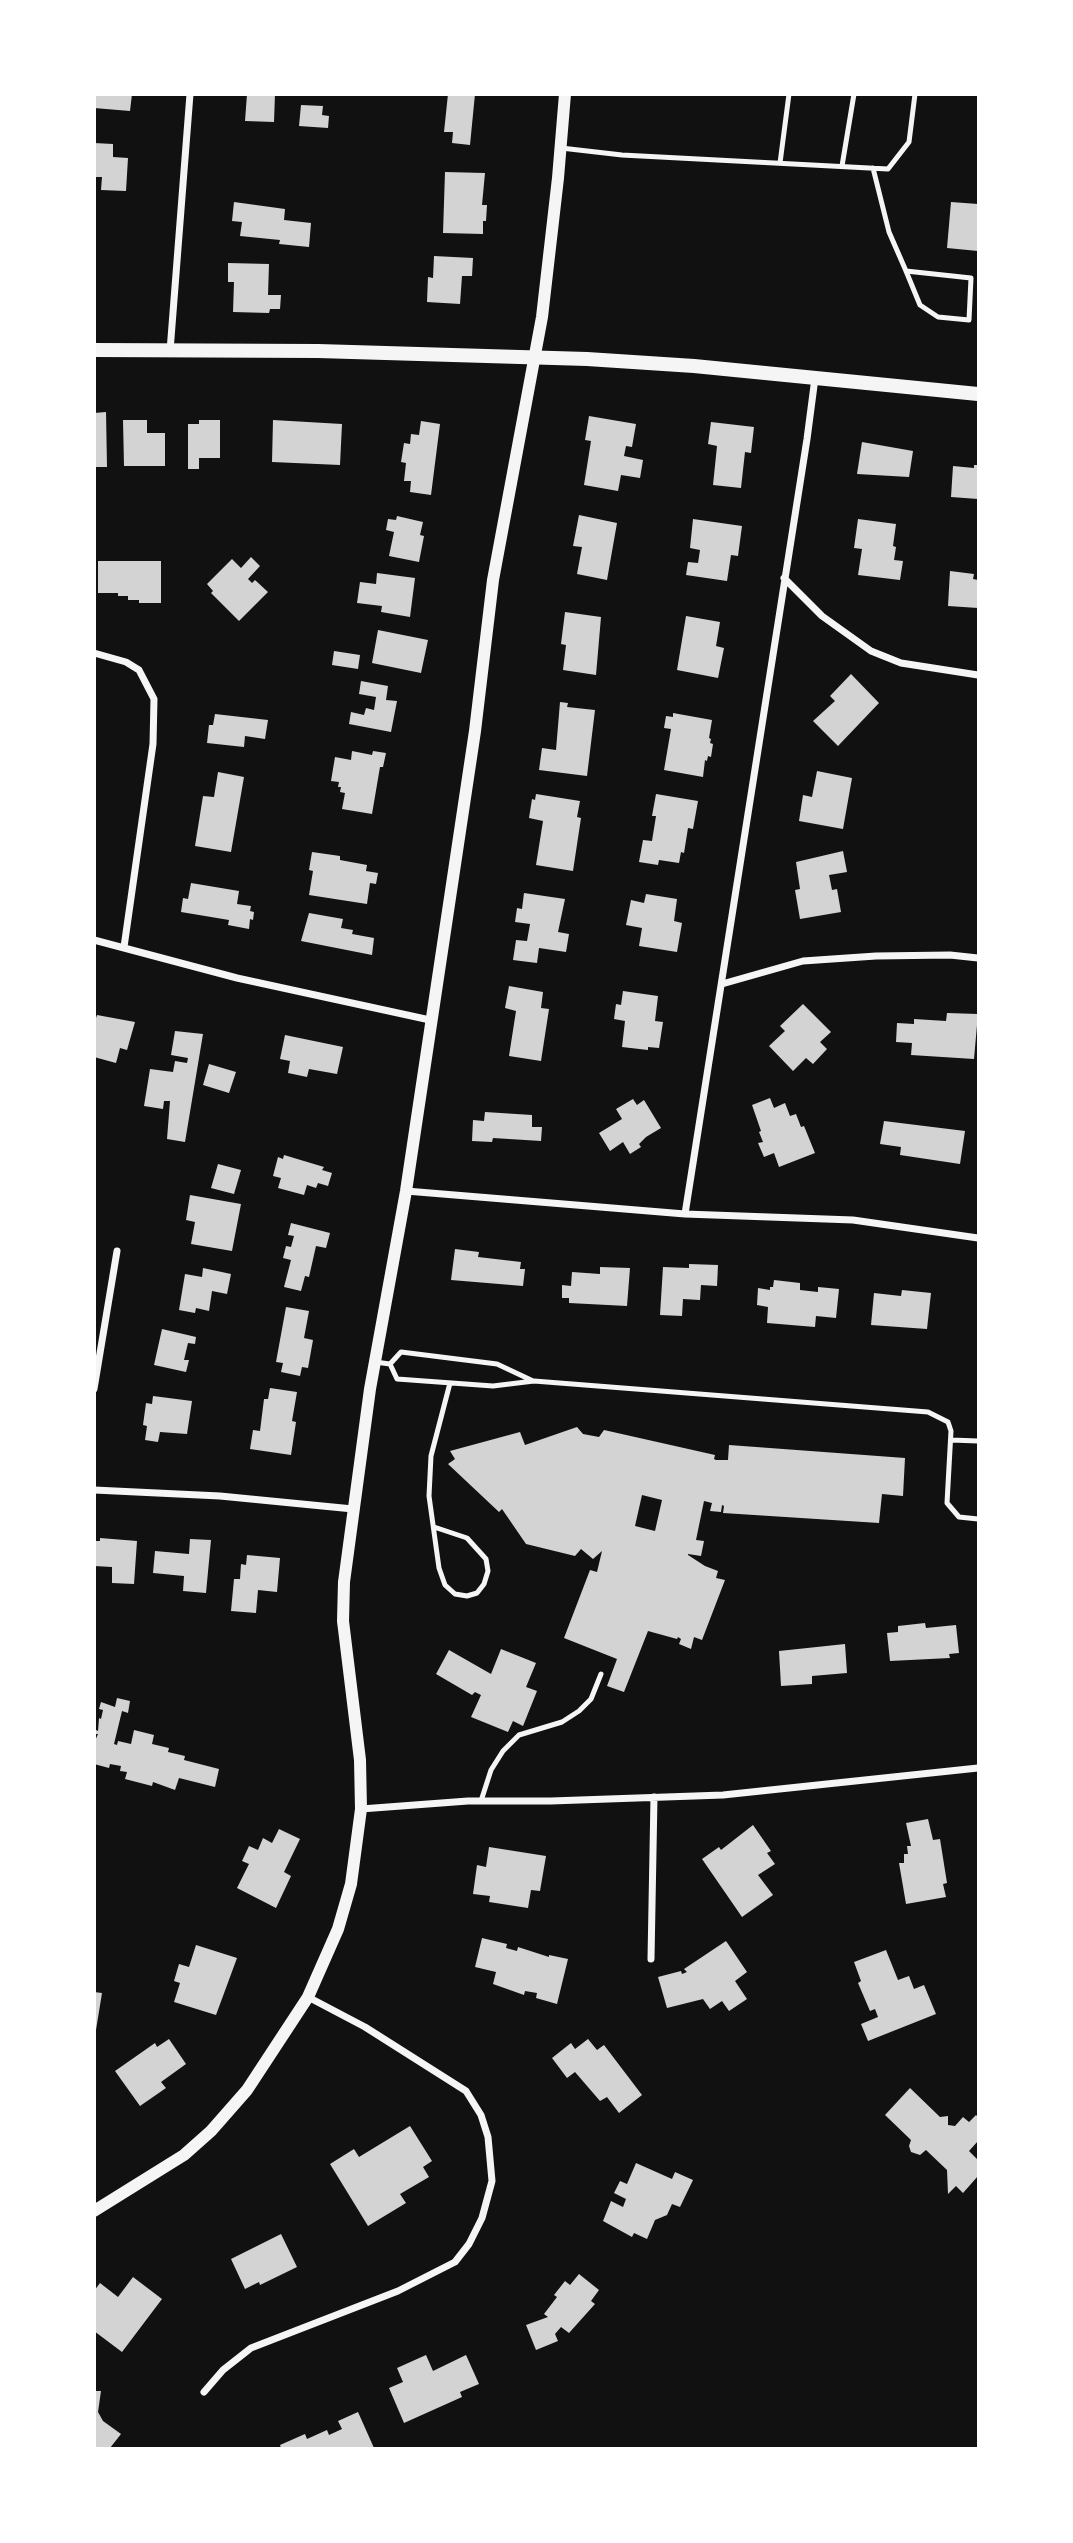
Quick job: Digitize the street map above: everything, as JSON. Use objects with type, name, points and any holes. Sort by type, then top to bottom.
[{"type":"main road","points":[[94,350],[318,351],[534,357],[694,366],[978,394]]},
{"type":"street","points":[[170,351],[190,94]]},
{"type":"street","points":[[94,2211],[184,2155],[211,2131],[247,2091],[309,1997],[338,1929],[351,1884],[361,1809],[360,1760],[343,1621],[344,1582],[375,1363],[406,1191],[475,731],[493,580],[542,317],[565,94]]},
{"type":"street","points":[[685,1214],[815,377]]},
{"type":"street","points":[[784,578],[822,616],[871,651],[901,663],[978,676]]},
{"type":"street","points":[[94,653],[127,662],[139,670],[154,699],[153,744],[124,947]]},
{"type":"street","points":[[94,940],[237,978],[430,1020]]},
{"type":"street","points":[[722,984],[803,961],[876,956],[978,958]]},
{"type":"street","points":[[406,1191],[685,1214],[853,1220],[978,1238]]},
{"type":"street","points":[[94,1389],[117,1251]]},
{"type":"street","points":[[94,1490],[220,1496],[354,1509]]},
{"type":"street","points":[[361,1809],[481,1801],[723,1795],[978,1768]]},
{"type":"street","points":[[651,1959],[654,1797]]},
{"type":"street","points":[[204,2392],[223,2370],[251,2348],[398,2291],[455,2262],[470,2244],[482,2218],[492,2181],[488,2137],[481,2115],[466,2091],[365,2027],[309,1997]]},
{"type":"lane","points":[[780,163],[789,94]]},
{"type":"lane","points":[[842,166],[853,94]]},
{"type":"lane","points":[[561,148],[622,155],[888,169],[909,142],[915,94]]},
{"type":"lane","points":[[873,168],[889,232],[920,305],[938,317],[970,320],[971,278],[906,271]]},
{"type":"lane","points":[[375,1363],[390,1363],[401,1353],[415,1354],[497,1364],[534,1381]]},
{"type":"lane","points":[[390,1363],[397,1379],[494,1386],[534,1381],[928,1412],[948,1422],[951,1440],[947,1503],[959,1517],[978,1519]]},
{"type":"lane","points":[[434,1527],[467,1538],[486,1559],[488,1571],[484,1584],[477,1593],[467,1596],[455,1594],[445,1585],[439,1568],[429,1496],[430,1456],[450,1383]]},
{"type":"lane","points":[[951,1440],[978,1441]]},
{"type":"lane","points":[[481,1801],[491,1770],[503,1751],[519,1735],[562,1722],[579,1711],[591,1699],[601,1674]]},
{"type":"building","points":[[94,94],[132,94],[130,111],[94,108]]},
{"type":"building","points":[[247,94],[275,94],[274,122],[245,121]]},
{"type":"building","points":[[448,94],[475,94],[470,145],[452,143],[453,132],[444,132]]},
{"type":"building","points":[[301,105],[323,106],[322,115],[329,116],[328,128],[299,126]]},
{"type":"building","points":[[94,143],[113,144],[113,157],[128,158],[126,191],[101,190],[102,177],[94,177]]},
{"type":"building","points":[[445,172],[485,173],[482,205],[487,205],[483,234],[443,233]]},
{"type":"building","points":[[234,202],[285,209],[284,220],[311,223],[309,247],[279,244],[280,240],[240,236],[242,222],[232,221]]},
{"type":"building","points":[[951,202],[978,204],[978,251],[947,248]]},
{"type":"building","points":[[434,256],[473,258],[472,276],[462,276],[460,304],[427,302],[428,277],[433,278]]},
{"type":"building","points":[[228,263],[269,264],[268,295],[281,295],[280,309],[270,309],[269,313],[233,312],[234,282],[228,282]]},
{"type":"building","points":[[106,412],[107,467],[94,467],[94,413]]},
{"type":"building","points":[[589,416],[636,424],[632,447],[626,446],[624,456],[643,460],[640,478],[621,475],[618,491],[584,485],[591,441],[585,440]]},
{"type":"building","points":[[123,420],[147,420],[147,433],[165,433],[165,466],[124,466]]},
{"type":"building","points":[[199,420],[220,420],[220,458],[199,458],[199,469],[188,469],[188,424],[199,424]]},
{"type":"building","points":[[273,420],[342,424],[340,465],[272,462]]},
{"type":"building","points":[[421,421],[440,424],[431,495],[410,492],[411,481],[404,481],[406,463],[401,462],[404,443],[410,444],[411,434],[419,435]]},
{"type":"building","points":[[711,422],[754,427],[751,453],[745,452],[741,488],[713,485],[717,446],[708,444]]},
{"type":"building","points":[[862,442],[913,451],[909,477],[857,474]]},
{"type":"building","points":[[974,465],[978,465],[978,499],[951,497],[953,466],[974,468]]},
{"type":"building","points":[[579,515],[617,523],[607,580],[577,574],[582,547],[573,546]]},
{"type":"building","points":[[397,516],[423,522],[420,535],[424,536],[419,562],[389,556],[394,532],[386,530],[388,519],[396,520]]},
{"type":"building","points":[[693,519],[742,526],[738,556],[731,555],[727,581],[686,575],[688,562],[698,563],[700,550],[690,548]]},
{"type":"building","points":[[858,519],[896,524],[894,560],[903,561],[900,580],[858,575],[862,549],[854,548]]},
{"type":"building","points":[[251,557],[260,566],[248,579],[252,583],[255,580],[268,592],[239,621],[211,593],[213,591],[207,584],[232,559],[241,568]]},
{"type":"building","points":[[98,561],[161,561],[161,603],[139,603],[139,600],[128,600],[128,596],[118,596],[118,593],[98,593]]},
{"type":"building","points":[[950,571],[974,574],[973,579],[978,580],[978,608],[948,606]]},
{"type":"building","points":[[377,573],[415,578],[410,617],[381,612],[382,606],[357,603],[360,582],[376,584]]},
{"type":"building","points":[[565,612],[601,617],[596,675],[563,670],[566,645],[561,644]]},
{"type":"building","points":[[686,616],[720,622],[716,646],[724,648],[718,678],[677,670]]},
{"type":"building","points":[[378,630],[428,640],[421,673],[372,663]]},
{"type":"building","points":[[334,651],[360,655],[358,669],[332,665]]},
{"type":"building","points":[[851,674],[879,703],[838,746],[813,721],[835,701],[830,696]]},
{"type":"building","points":[[361,681],[388,686],[386,700],[397,701],[391,732],[349,724],[351,712],[364,715],[366,708],[374,710],[376,697],[359,694]]},
{"type":"building","points":[[560,702],[568,703],[567,707],[595,710],[587,776],[539,770],[542,748],[556,750]]},
{"type":"building","points":[[673,713],[712,720],[709,738],[713,744],[711,757],[708,756],[707,761],[705,760],[703,777],[664,770],[671,729],[664,728],[666,716],[673,717]]},
{"type":"building","points":[[215,714],[268,720],[265,739],[245,736],[244,747],[207,743],[209,725],[213,725]]},
{"type":"building","points":[[352,751],[372,755],[373,751],[386,753],[383,767],[380,767],[372,814],[342,809],[345,793],[340,792],[339,782],[331,781],[335,757],[351,760]]},
{"type":"building","points":[[817,771],[852,778],[843,829],[799,821],[803,795],[812,797]]},
{"type":"building","points":[[218,772],[244,777],[231,852],[195,846],[203,796],[214,797]]},
{"type":"building","points":[[536,794],[580,801],[577,817],[581,818],[573,871],[536,865],[543,821],[529,818],[532,799],[535,800]]},
{"type":"building","points":[[656,794],[698,801],[693,829],[688,828],[684,853],[681,852],[679,863],[659,860],[658,865],[639,862],[643,840],[652,841],[656,816],[652,816]]},
{"type":"building","points":[[843,851],[847,872],[829,875],[832,890],[837,889],[841,912],[800,919],[795,890],[800,889],[796,862]]},
{"type":"building","points":[[312,852],[340,856],[340,860],[367,865],[366,871],[378,873],[376,884],[370,883],[367,904],[309,895],[313,871],[309,870]]},
{"type":"building","points":[[191,883],[239,891],[237,904],[251,906],[250,911],[254,912],[249,929],[228,925],[229,920],[181,912],[183,898],[188,899]]},
{"type":"building","points":[[524,893],[565,899],[558,932],[569,934],[566,952],[539,948],[537,963],[513,960],[516,940],[527,941],[530,924],[515,922],[517,908],[522,909]]},
{"type":"building","points":[[646,894],[677,899],[674,921],[682,923],[677,952],[639,946],[642,928],[626,925],[631,900],[644,903]]},
{"type":"building","points":[[309,913],[343,919],[341,928],[353,930],[352,934],[374,938],[372,955],[301,941]]},
{"type":"building","points":[[509,986],[543,992],[541,1008],[549,1009],[541,1061],[509,1056],[516,1011],[505,1008]]},
{"type":"building","points":[[623,991],[658,996],[655,1021],[663,1022],[659,1048],[648,1047],[648,1050],[622,1047],[625,1021],[614,1019],[616,1004],[621,1005]]},
{"type":"building","points":[[803,1004],[831,1032],[820,1042],[827,1049],[813,1064],[806,1058],[793,1071],[769,1046],[785,1031],[780,1026]]},
{"type":"building","points":[[947,1013],[978,1014],[974,1059],[911,1055],[912,1043],[896,1042],[897,1023],[914,1024],[914,1019],[946,1021]]},
{"type":"building","points":[[97,1015],[135,1022],[127,1050],[120,1048],[116,1063],[94,1057],[94,1024]]},
{"type":"building","points":[[175,1031],[203,1034],[185,1142],[167,1139],[170,1101],[164,1101],[163,1109],[144,1106],[150,1069],[173,1072],[175,1061],[187,1063],[188,1058],[171,1055]]},
{"type":"building","points":[[285,1035],[343,1047],[337,1074],[309,1069],[307,1077],[288,1073],[290,1061],[280,1059]]},
{"type":"building","points":[[209,1064],[236,1072],[229,1093],[203,1085]]},
{"type":"building","points":[[770,1098],[774,1108],[785,1103],[790,1116],[796,1114],[815,1153],[779,1167],[774,1153],[764,1157],[758,1143],[763,1142],[759,1132],[761,1131],[752,1105]]},
{"type":"building","points":[[633,1099],[637,1105],[644,1100],[661,1128],[646,1137],[639,1144],[641,1147],[630,1154],[623,1142],[610,1151],[599,1133],[622,1119],[616,1109]]},
{"type":"building","points":[[485,1112],[532,1115],[532,1127],[542,1127],[541,1141],[493,1138],[492,1142],[472,1141],[473,1120],[484,1121]]},
{"type":"building","points":[[884,1121],[965,1131],[960,1164],[900,1155],[901,1147],[880,1144]]},
{"type":"building","points":[[284,1155],[324,1167],[322,1170],[332,1173],[328,1186],[318,1183],[316,1188],[307,1185],[304,1195],[278,1188],[281,1178],[273,1176],[278,1157],[283,1159]]},
{"type":"building","points":[[218,1164],[241,1170],[234,1194],[211,1188]]},
{"type":"building","points":[[190,1195],[241,1204],[232,1251],[191,1244],[195,1222],[186,1220]]},
{"type":"building","points":[[291,1223],[330,1233],[326,1248],[316,1246],[309,1277],[305,1276],[301,1291],[284,1287],[291,1260],[283,1258],[286,1246],[291,1247],[294,1236],[288,1235]]},
{"type":"building","points":[[455,1249],[479,1252],[478,1257],[521,1262],[520,1269],[525,1269],[523,1286],[451,1280]]},
{"type":"building","points":[[689,1264],[718,1265],[717,1286],[701,1285],[700,1300],[683,1299],[682,1316],[660,1315],[663,1267],[689,1268]]},
{"type":"building","points":[[600,1267],[630,1268],[627,1306],[569,1303],[569,1298],[562,1298],[562,1285],[571,1286],[572,1272],[600,1274]]},
{"type":"building","points":[[203,1268],[231,1274],[227,1294],[212,1291],[209,1311],[196,1308],[195,1313],[179,1310],[185,1274],[202,1277]]},
{"type":"building","points":[[774,1280],[800,1283],[800,1290],[818,1292],[818,1287],[839,1289],[836,1318],[816,1316],[815,1327],[767,1323],[768,1307],[757,1305],[758,1288],[770,1290]]},
{"type":"building","points":[[902,1290],[931,1293],[927,1329],[871,1325],[874,1293],[901,1296]]},
{"type":"building","points":[[286,1307],[309,1311],[304,1338],[313,1340],[308,1368],[302,1367],[300,1376],[281,1372],[283,1363],[276,1362]]},
{"type":"building","points":[[162,1329],[196,1337],[195,1344],[188,1343],[184,1360],[189,1360],[186,1372],[154,1365]]},
{"type":"building","points":[[270,1388],[297,1392],[292,1421],[296,1422],[291,1455],[250,1449],[253,1430],[260,1431],[264,1399],[268,1399]]},
{"type":"building","points":[[153,1396],[192,1401],[187,1434],[160,1432],[158,1442],[145,1440],[147,1426],[143,1425],[146,1403],[152,1404]]},
{"type":"building","points":[[577,1427],[583,1434],[599,1437],[604,1430],[715,1455],[716,1460],[728,1460],[729,1445],[905,1458],[903,1496],[882,1494],[879,1523],[723,1513],[724,1506],[722,1505],[721,1512],[710,1511],[712,1503],[704,1501],[696,1540],[704,1541],[701,1556],[688,1555],[718,1571],[716,1578],[725,1580],[702,1640],[694,1637],[691,1649],[679,1644],[681,1639],[678,1637],[677,1639],[648,1631],[624,1692],[607,1686],[617,1659],[564,1638],[590,1570],[597,1572],[602,1551],[593,1559],[581,1549],[575,1556],[526,1544],[502,1509],[499,1512],[448,1464],[455,1459],[450,1451],[520,1432],[525,1445]],"holes":[[[642,1495],[662,1500],[655,1531],[635,1526]]]},
{"type":"building","points":[[100,1538],[137,1541],[134,1584],[112,1583],[112,1567],[94,1566],[94,1541],[100,1541]]},
{"type":"building","points":[[190,1539],[211,1540],[206,1593],[183,1591],[184,1576],[153,1573],[155,1551],[189,1554]]},
{"type":"building","points":[[247,1555],[280,1558],[277,1592],[258,1590],[256,1613],[231,1611],[234,1579],[240,1579],[241,1564],[246,1565]]},
{"type":"building","points":[[925,1623],[926,1628],[956,1625],[959,1653],[949,1654],[950,1658],[890,1661],[887,1633],[898,1632],[898,1626]]},
{"type":"building","points":[[845,1644],[847,1673],[812,1676],[812,1684],[781,1686],[779,1651]]},
{"type":"building","points":[[501,1649],[536,1663],[526,1687],[537,1691],[523,1726],[513,1721],[508,1732],[471,1717],[481,1695],[475,1692],[472,1695],[436,1674],[449,1650],[491,1674]]},
{"type":"building","points":[[117,1698],[130,1701],[128,1713],[122,1711],[114,1744],[117,1745],[118,1741],[131,1744],[134,1730],[154,1735],[152,1744],[185,1756],[184,1760],[219,1769],[215,1787],[179,1778],[175,1790],[153,1782],[152,1786],[125,1779],[127,1772],[120,1771],[121,1766],[110,1764],[109,1768],[94,1764],[94,1743],[98,1734],[95,1734],[103,1710],[99,1709],[101,1702],[115,1707]]},
{"type":"building","points":[[928,1819],[933,1840],[940,1839],[947,1883],[943,1884],[946,1897],[906,1904],[899,1863],[904,1863],[904,1854],[908,1854],[907,1846],[911,1846],[906,1823]]},
{"type":"building","points":[[753,1825],[771,1851],[767,1853],[775,1864],[758,1875],[773,1895],[742,1917],[702,1859],[719,1847],[721,1850]]},
{"type":"building","points":[[279,1829],[300,1839],[284,1872],[291,1876],[276,1908],[237,1888],[249,1864],[242,1861],[249,1846],[258,1850],[263,1838],[272,1843]]},
{"type":"building","points":[[489,1847],[546,1856],[540,1891],[531,1890],[528,1908],[489,1902],[490,1896],[473,1894],[477,1865],[486,1867]]},
{"type":"building","points":[[482,1938],[507,1944],[506,1948],[517,1951],[518,1947],[549,1957],[568,1959],[557,2004],[536,1998],[537,1993],[525,1991],[524,1995],[493,1984],[496,1972],[475,1967]]},
{"type":"building","points":[[726,1941],[747,1972],[735,1981],[747,1999],[729,2011],[722,2001],[710,2009],[703,1999],[667,2008],[658,1977],[687,1972],[684,1969]]},
{"type":"building","points":[[196,1945],[237,1958],[216,2015],[174,2002],[180,1983],[174,1981],[179,1964],[189,1967]]},
{"type":"building","points":[[886,1950],[898,1980],[909,1976],[914,1989],[924,1985],[936,2014],[868,2041],[861,2024],[878,2017],[875,2009],[870,2011],[858,1983],[861,1981],[854,1962]]},
{"type":"building","points":[[94,1992],[102,1993],[96,2030],[94,2029]]},
{"type":"building","points":[[169,2039],[186,2064],[161,2082],[166,2088],[140,2106],[115,2071],[155,2043],[157,2047]]},
{"type":"building","points":[[588,2039],[597,2050],[604,2045],[642,2095],[619,2113],[607,2097],[600,2101],[575,2072],[567,2078],[552,2058],[571,2043],[575,2049]]},
{"type":"building","points":[[910,2088],[940,2117],[948,2116],[948,2125],[955,2126],[963,2117],[969,2122],[976,2115],[978,2117],[978,2141],[969,2151],[978,2160],[978,2176],[963,2193],[956,2186],[948,2194],[947,2170],[926,2150],[920,2155],[911,2152],[911,2140],[885,2115]]},
{"type":"building","points":[[410,2126],[432,2161],[423,2167],[429,2177],[400,2194],[406,2203],[368,2226],[330,2164],[354,2149],[359,2157]]},
{"type":"building","points":[[636,2163],[672,2179],[675,2172],[693,2180],[680,2207],[672,2204],[667,2215],[655,2220],[647,2239],[634,2233],[632,2237],[603,2221],[611,2201],[623,2207],[626,2199],[614,2193],[620,2181],[627,2184]]},
{"type":"building","points":[[281,2234],[297,2267],[260,2285],[259,2282],[245,2289],[231,2259]]},
{"type":"building","points":[[579,2274],[599,2290],[591,2301],[595,2304],[569,2333],[561,2327],[555,2334],[558,2341],[536,2350],[526,2325],[548,2317],[544,2314],[557,2297],[554,2295],[565,2281],[570,2285]]},
{"type":"building","points":[[133,2277],[162,2299],[122,2352],[94,2331],[94,2291],[100,2283],[118,2297]]},
{"type":"building","points":[[426,2355],[433,2371],[466,2355],[479,2384],[460,2392],[462,2397],[404,2423],[389,2388],[403,2382],[397,2368]]},
{"type":"building","points":[[94,2391],[101,2391],[98,2412],[103,2421],[121,2434],[110,2448],[94,2448]]},
{"type":"building","points":[[358,2412],[374,2448],[281,2448],[280,2445],[305,2434],[307,2439],[327,2430],[329,2435],[342,2429],[338,2421]]}]
